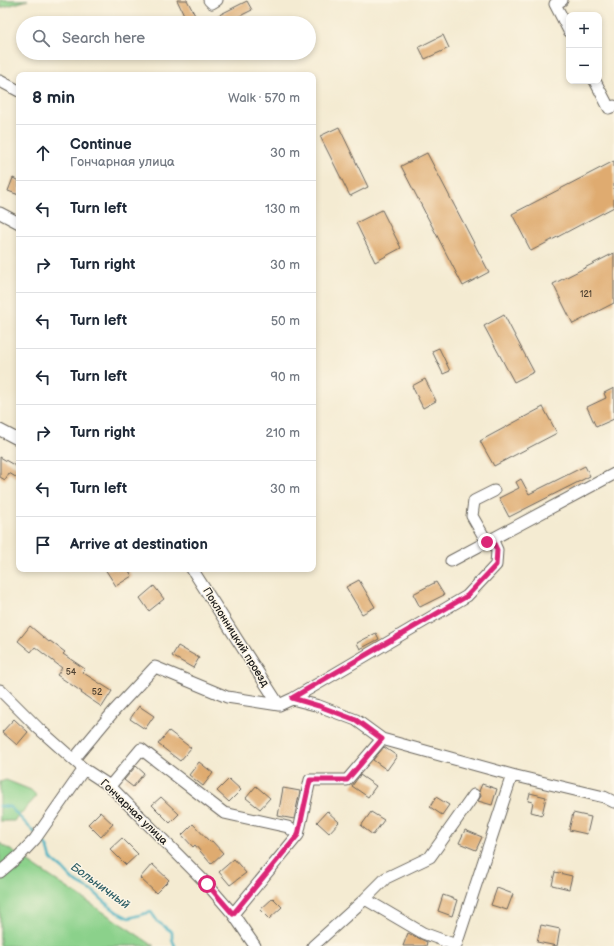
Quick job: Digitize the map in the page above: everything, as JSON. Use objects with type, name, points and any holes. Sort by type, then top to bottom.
[{"type":"street","points":[[209,0],[212,3],[218,0]]},
{"type":"street","points":[[562,0],[554,4],[566,26]]},
{"type":"street","points":[[0,81],[16,89]]},
{"type":"street","points":[[597,84],[609,108],[614,106]]},
{"type":"street","points":[[0,213],[16,222]]},
{"type":"street","points":[[0,430],[16,438]]},
{"type":"street","points":[[451,562],[614,474]]},
{"type":"street","points":[[74,759],[114,711],[155,667],[227,697],[279,705],[467,596],[496,565],[497,550],[472,516],[474,501],[494,491]]},
{"type":"street","name":"Поклонницкий проезд","points":[[197,572],[279,705]]},
{"type":"street","name":"Гончарная улица","points":[[0,690],[38,728],[84,769],[110,786],[207,884],[233,914],[255,946]]},
{"type":"street","points":[[292,698],[319,706],[356,720],[382,739],[512,775],[604,797],[614,802]]},
{"type":"street","points":[[233,914],[298,835],[310,780],[347,780],[382,739]]},
{"type":"street","points":[[110,786],[141,749],[224,813],[288,827],[298,835]]},
{"type":"street","points":[[0,872],[20,856],[38,835],[84,769]]},
{"type":"street","points":[[365,899],[423,933],[456,945],[512,775]]},
{"type":"street","points":[[313,946],[386,878],[430,857],[474,795]]},
{"type":"green space","points":[[0,0],[28,0],[0,8]]},
{"type":"green space","points":[[6,780],[31,790],[37,796],[14,821],[0,821],[0,782]]},
{"type":"green space","points":[[0,843],[154,946],[0,946]]},
{"type":"building","points":[[177,0],[187,0],[195,16],[185,16]]},
{"type":"building","points":[[247,1],[252,10],[240,16],[217,16]]},
{"type":"building","points":[[443,35],[449,48],[425,59],[419,47]]},
{"type":"building","points":[[339,127],[368,187],[350,196],[320,136]]},
{"type":"building","points":[[427,153],[489,272],[463,286],[401,166]]},
{"type":"building","points":[[614,161],[614,207],[531,251],[512,214]]},
{"type":"building","points":[[13,178],[16,180],[16,194],[8,191]]},
{"type":"building","points":[[382,210],[401,248],[375,262],[356,223]]},
{"type":"building","points":[[614,253],[614,303],[573,324],[553,284]]},
{"type":"building","points":[[504,315],[534,372],[514,382],[484,326]]},
{"type":"building","points":[[439,348],[450,371],[443,374],[432,351]]},
{"type":"building","points":[[425,379],[436,401],[423,408],[412,386]]},
{"type":"building","points":[[614,388],[614,419],[596,427],[587,407],[606,398],[604,393]]},
{"type":"building","points":[[543,407],[557,433],[494,466],[480,441]]},
{"type":"building","points":[[0,457],[16,466],[16,477],[9,473],[5,480],[0,477]]},
{"type":"building","points":[[585,466],[590,476],[509,517],[499,498],[519,488],[516,482],[521,479],[529,494]]},
{"type":"building","points":[[107,572],[130,572],[132,576],[116,586]]},
{"type":"building","points":[[359,580],[375,607],[362,614],[346,587]]},
{"type":"building","points":[[436,582],[444,595],[420,607],[413,594]]},
{"type":"building","points":[[154,586],[164,599],[149,611],[140,598]]},
{"type":"building","points":[[30,626],[49,642],[50,641],[65,652],[63,654],[85,669],[82,672],[112,691],[102,707],[57,675],[62,668],[35,647],[31,652],[18,641]]},
{"type":"building","points":[[376,633],[379,639],[360,649],[357,643]]},
{"type":"building","points":[[178,646],[199,658],[193,668],[172,656]]},
{"type":"building","points":[[139,706],[154,716],[145,729],[130,719]]},
{"type":"building","points":[[14,719],[28,732],[17,745],[2,732]]},
{"type":"building","points":[[169,731],[191,748],[180,761],[158,744]]},
{"type":"building","points":[[384,747],[397,756],[387,770],[373,760]]},
{"type":"building","points":[[199,762],[213,773],[203,786],[189,775]]},
{"type":"building","points":[[136,766],[144,773],[133,787],[124,780]]},
{"type":"building","points":[[360,775],[376,786],[368,797],[352,786]]},
{"type":"building","points":[[229,779],[241,790],[229,802],[217,791]]},
{"type":"building","points":[[482,784],[497,789],[492,805],[478,801],[481,796],[479,791]]},
{"type":"building","points":[[256,786],[270,798],[260,809],[246,798]]},
{"type":"building","points":[[283,788],[300,791],[294,819],[278,816]]},
{"type":"building","points":[[530,793],[546,797],[542,815],[531,812],[533,802],[528,801]]},
{"type":"building","points":[[161,797],[179,814],[170,823],[152,805]]},
{"type":"building","points":[[436,797],[449,805],[442,815],[430,807]]},
{"type":"building","points":[[327,811],[339,822],[329,833],[317,822]]},
{"type":"building","points":[[100,812],[113,824],[101,837],[88,824]]},
{"type":"building","points":[[371,812],[384,820],[373,835],[361,826]]},
{"type":"building","points":[[573,813],[591,817],[587,834],[569,830]]},
{"type":"building","points":[[193,824],[223,853],[211,864],[195,845],[193,847],[182,835]]},
{"type":"building","points":[[465,830],[482,837],[476,850],[459,843]]},
{"type":"building","points":[[122,838],[138,854],[126,865],[110,849]]},
{"type":"building","points":[[234,859],[246,873],[230,885],[219,872]]},
{"type":"building","points":[[152,864],[169,880],[156,893],[140,878]]},
{"type":"building","points":[[555,872],[572,876],[569,889],[552,885]]},
{"type":"building","points":[[497,888],[513,894],[507,910],[491,905]]},
{"type":"building","points":[[443,895],[457,900],[452,916],[438,911]]},
{"type":"building","points":[[273,898],[282,907],[269,919],[260,910]]},
{"type":"building","points":[[541,925],[560,929],[557,946],[537,942]]},
{"type":"building","points":[[408,933],[427,942],[426,946],[403,946]]},
{"type":"waterway","name":"Больничный","points":[[0,806],[10,807],[35,833]]},
{"type":"waterway","name":"Больничный","points":[[39,838],[48,848],[51,859],[74,881],[94,892],[117,912],[129,918],[151,912],[158,922],[172,932],[172,939],[175,946]]},
{"type":"route","points":[[207,884],[233,914],[298,835],[310,780],[347,780],[382,739],[356,720],[319,706],[292,698],[467,596],[496,565],[497,550],[492,539],[487,542]]}]
